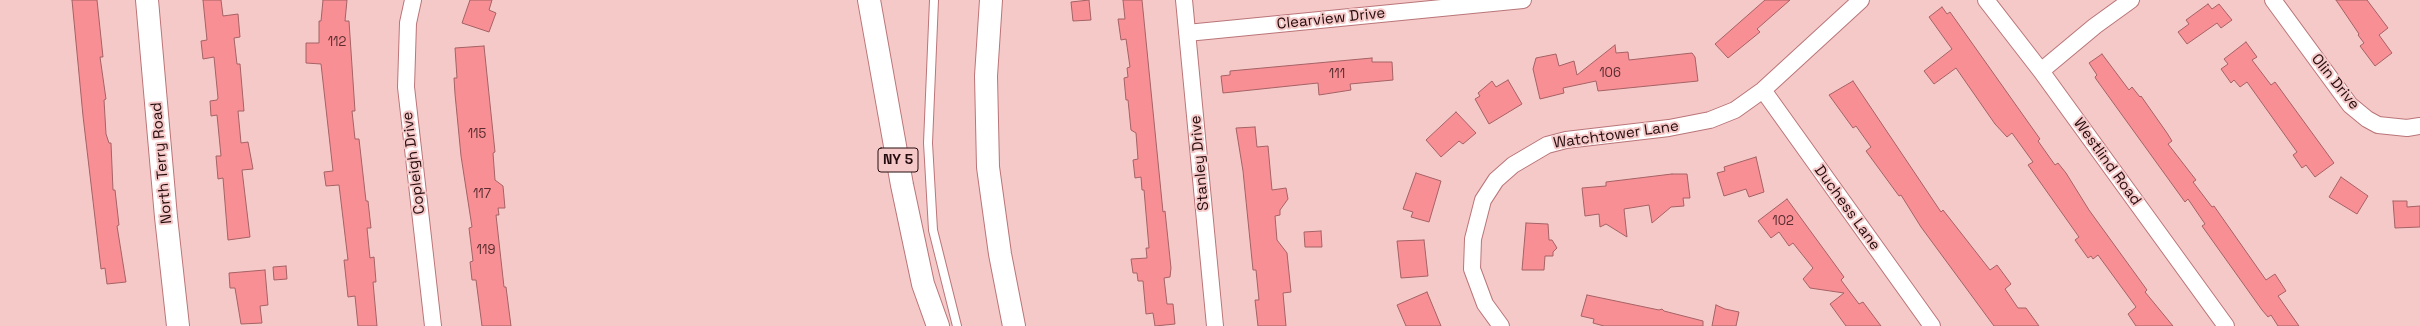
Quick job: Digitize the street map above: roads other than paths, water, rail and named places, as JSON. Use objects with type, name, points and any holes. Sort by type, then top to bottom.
[{"type":"main road","name":"North Terry Road","points":[[147,0],[166,217],[178,326]]},
{"type":"main road","name":"NY 5","points":[[869,0],[923,284],[938,326]]},
{"type":"main road","points":[[991,0],[986,74],[988,167],[1000,254],[1014,326]]},
{"type":"street","name":"Copleigh Drive","points":[[414,0],[408,23],[406,87],[433,326]]},
{"type":"street","name":"Stanley Drive","points":[[1184,0],[1215,326]]},
{"type":"street","name":"Clearview Drive","points":[[1187,33],[1523,0]]},
{"type":"street","name":"Watchtower Lane","points":[[1501,326],[1485,304],[1472,269],[1473,239],[1483,200],[1496,180],[1513,165],[1547,145],[1566,140],[1669,128],[1710,120],[1735,110],[1763,90],[1861,0]]},
{"type":"street","name":"Westlind Road","points":[[1986,0],[2041,71],[2226,326]]},
{"type":"street","points":[[2041,71],[2095,26],[2132,0]]},
{"type":"street","name":"Olin Drive","points":[[2273,0],[2341,92],[2367,119],[2378,124],[2406,128],[2420,126]]},
{"type":"street","name":"Duchess Lane","points":[[1763,90],[1932,326]]},
{"type":"lane","points":[[934,0],[928,143],[933,230],[957,326]]},
{"type":"lane","points":[[986,74],[988,0]]}]
